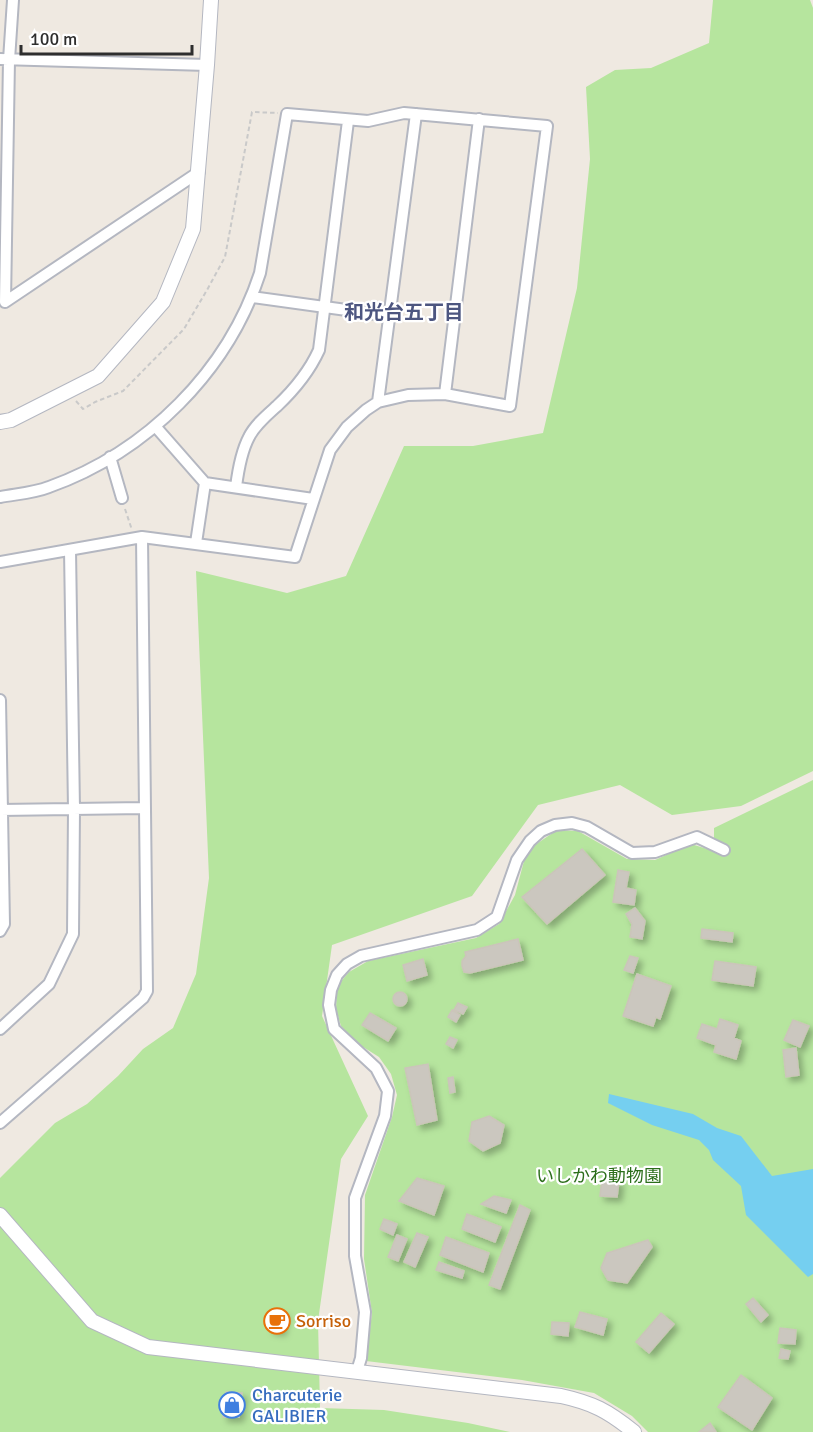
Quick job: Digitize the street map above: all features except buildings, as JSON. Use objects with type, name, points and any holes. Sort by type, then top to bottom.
[{"type":"street","points":[[2,300],[5,59],[13,0]]},
{"type":"street","points":[[0,422],[11,420],[98,376],[164,302],[193,229],[211,0]]},
{"type":"street","points":[[5,59],[207,65]]},
{"type":"street","points":[[0,497],[48,488],[110,457],[155,426],[209,371],[252,297],[261,273],[287,114],[368,121],[404,113],[547,126],[510,406],[445,394],[408,395],[378,402],[347,427],[330,450],[295,557],[196,543],[138,538],[0,562]]},
{"type":"street","points":[[378,402],[416,114]]},
{"type":"street","points":[[445,394],[479,119]]},
{"type":"street","points":[[236,488],[237,474],[249,437],[266,415],[301,381],[319,350],[348,121]]},
{"type":"street","points":[[2,300],[199,172]]},
{"type":"street","points":[[252,297],[390,316]]},
{"type":"street","points":[[155,426],[205,483],[313,499]]},
{"type":"street","points":[[110,457],[122,498]]},
{"type":"street","points":[[196,543],[205,483]]},
{"type":"street","points":[[0,1123],[143,998],[147,991],[138,538]]},
{"type":"street","points":[[0,1029],[49,984],[73,934],[74,809],[70,550]]},
{"type":"street","points":[[0,700],[4,924],[0,931]]},
{"type":"street","points":[[1,810],[144,808]]},
{"type":"street","points":[[357,1371],[361,1358],[365,1312],[356,1256],[355,1198],[385,1116],[388,1091],[376,1068],[333,1029],[329,1005],[331,990],[337,975],[347,964],[361,956],[477,930],[497,917],[517,860],[530,841],[541,831],[555,825],[572,823],[587,827],[632,853],[655,852],[697,837],[724,850]]},
{"type":"street","points":[[0,1215],[92,1321],[148,1347],[561,1396],[589,1402],[617,1418],[634,1432]]},
{"type":"path","points":[[67,392],[83,410],[123,391],[184,329],[225,257],[252,112],[287,114]]},
{"type":"path","points":[[122,498],[138,538]]},
{"type":"green space","points":[[713,0],[810,0],[813,8],[813,771],[741,806],[672,815],[620,785],[538,805],[472,896],[332,945],[322,1016],[368,1116],[341,1159],[318,1321],[320,1408],[384,1410],[510,1432],[0,1432],[0,1178],[55,1123],[87,1104],[143,1049],[173,1028],[196,974],[209,878],[196,571],[287,593],[346,576],[404,446],[473,446],[543,433],[577,288],[590,159],[586,87],[615,70],[651,68],[709,43]]},
{"type":"green space","name":"いしかわ動物園","points":[[813,780],[813,1432],[648,1432],[632,1416],[594,1393],[522,1380],[366,1361],[372,1313],[364,1259],[365,1195],[392,1117],[397,1095],[391,1074],[379,1057],[360,1045],[341,1026],[336,1009],[337,986],[349,972],[368,961],[476,938],[499,924],[515,895],[524,861],[532,847],[557,830],[578,831],[627,859],[655,860],[691,844],[714,851],[714,828]]},
{"type":"water","points":[[609,1094],[693,1114],[717,1128],[741,1136],[772,1176],[813,1169],[813,1274],[808,1277],[746,1215],[741,1186],[713,1160],[709,1150],[699,1140],[652,1125],[608,1103]]},
{"type":"place","name":"Sorriso","points":[[277,1321]]},
{"type":"place","name":"Charcuterie GALIBIER","points":[[232,1405]]},
{"type":"district","name":"和光台五丁目","points":[[404,312]]}]
